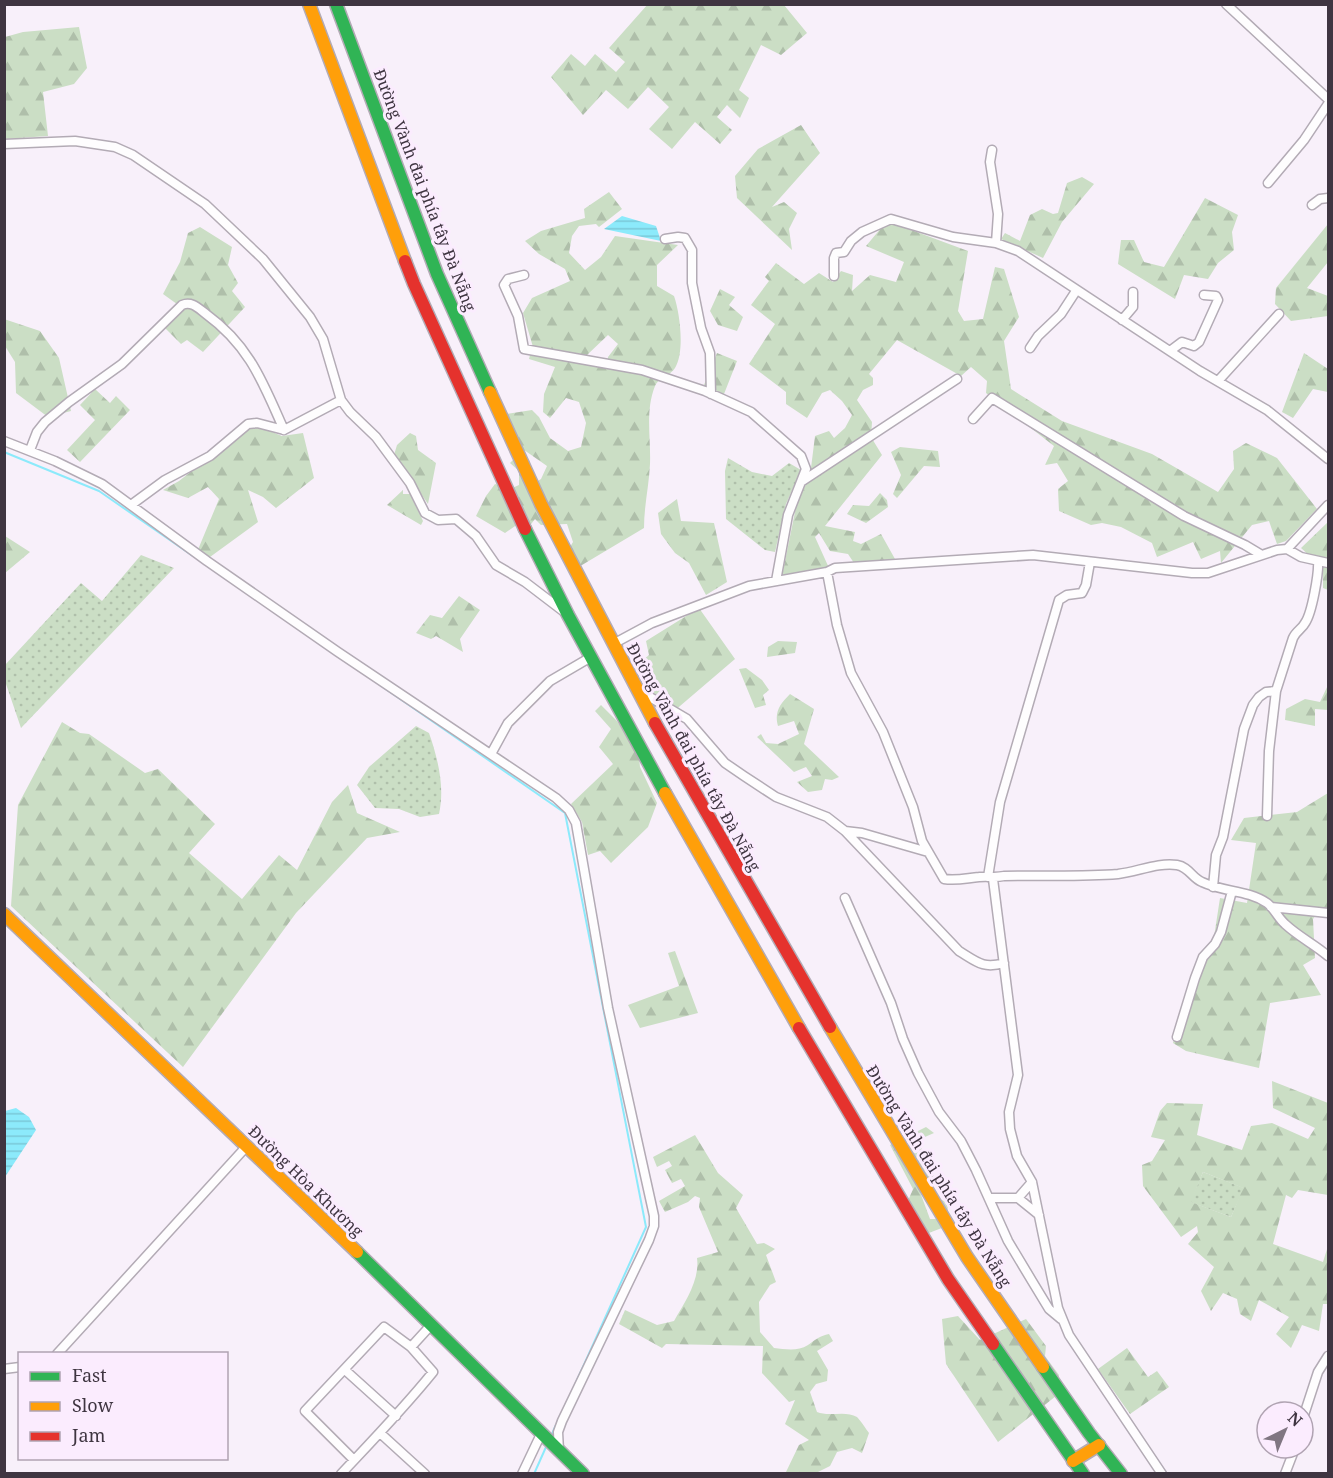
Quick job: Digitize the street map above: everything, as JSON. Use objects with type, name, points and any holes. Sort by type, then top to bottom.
[{"type":"main road","points":[[309,4],[414,284],[518,513],[568,615],[696,850],[948,1279],[1083,1473]]},
{"type":"main road","name":"Đường Vành đai phía tây Đà Nẵng","points":[[336,4],[437,274],[541,504],[635,688],[725,848],[967,1257],[1121,1473]]},
{"type":"main road","points":[[591,657],[613,644]]},
{"type":"main road","name":"Đường Hòa Khương","points":[[4,914],[432,1324],[541,1434],[584,1473]]},
{"type":"main road","points":[[1073,1461],[1099,1445]]},
{"type":"street","points":[[1226,4],[1329,99]]},
{"type":"street","points":[[1268,183],[1304,140],[1329,104]]},
{"type":"street","points":[[4,144],[75,141],[115,147],[133,155],[205,204],[263,259],[309,316],[323,339],[341,400],[376,437],[411,483],[425,513],[438,520],[456,519],[476,536],[496,565],[525,582],[568,615]]},
{"type":"street","points":[[992,150],[990,162],[998,214],[996,243]]},
{"type":"street","points":[[1312,205],[1320,199],[1329,198]]},
{"type":"street","points":[[834,276],[836,254],[844,252],[850,241],[862,232],[891,219],[953,237],[996,243],[1036,262],[1076,291],[1278,418],[1298,437],[1329,459]]},
{"type":"street","points":[[665,239],[685,238],[692,250],[692,284],[701,327],[710,353],[711,394]]},
{"type":"street","points":[[524,275],[508,279],[504,285],[518,316],[524,350],[642,370],[711,394],[751,412],[801,456],[806,469],[788,515],[776,581]]},
{"type":"street","points":[[1030,348],[1038,336],[1061,314],[1076,291]]},
{"type":"street","points":[[1122,320],[1133,307],[1133,292]]},
{"type":"street","points":[[1170,351],[1182,342],[1194,346],[1199,342],[1218,300],[1216,296],[1204,295]]},
{"type":"street","points":[[30,450],[37,432],[45,422],[69,402],[112,373],[182,305],[187,303],[194,305],[217,322],[244,350],[258,373],[284,430]]},
{"type":"street","points":[[1218,381],[1279,314]]},
{"type":"street","points":[[801,482],[957,379]]},
{"type":"street","points":[[973,419],[992,399],[1184,516],[1260,554]]},
{"type":"street","points":[[131,505],[165,480],[210,456],[248,424],[257,423],[284,430],[341,400]]},
{"type":"street","points":[[4,441],[30,450],[96,480],[338,652],[556,798],[569,810],[576,823],[608,1008],[654,1216],[653,1233],[562,1421],[558,1432],[559,1451]]},
{"type":"street","points":[[613,644],[652,622],[749,586],[827,572],[835,568],[1033,555],[1208,573],[1260,554],[1287,549],[1329,506]]},
{"type":"street","points":[[1287,549],[1301,557],[1329,563]]},
{"type":"street","points":[[1267,816],[1269,751],[1276,691],[1293,638],[1307,621],[1319,573],[1318,561]]},
{"type":"street","points":[[1090,562],[1082,594],[1066,596],[1059,600],[1000,802],[991,878],[1018,1075],[1009,1112],[1010,1129],[1017,1156],[1032,1182],[1058,1308],[1069,1335],[1162,1473]]},
{"type":"street","points":[[827,572],[837,625],[851,673],[883,732],[913,807],[922,841],[944,879],[1120,874],[1162,865],[1177,865],[1189,870],[1196,880],[1261,900],[1271,907],[1282,922],[1304,941],[1316,946],[1329,956]]},
{"type":"street","points":[[491,754],[508,723],[550,681],[591,657]]},
{"type":"street","points":[[635,688],[687,719],[725,763],[744,776],[776,797],[827,817],[845,831],[959,951],[974,961],[990,967],[1004,963]]},
{"type":"street","points":[[1213,887],[1216,855],[1227,819],[1244,729],[1253,705],[1259,697],[1266,692],[1276,691]]},
{"type":"street","points":[[845,831],[862,832],[928,852]]},
{"type":"street","points":[[1177,1037],[1203,957],[1215,944],[1221,932],[1233,891]]},
{"type":"street","points":[[845,898],[891,1003],[918,1073],[939,1112],[961,1141],[990,1198],[1008,1241],[1049,1309],[1063,1320]]},
{"type":"street","points":[[1271,907],[1329,913]]},
{"type":"street","points":[[58,1352],[246,1147]]},
{"type":"street","points":[[1018,1198],[1032,1182]]},
{"type":"street","points":[[990,1198],[1018,1198],[1039,1216]]},
{"type":"street","points":[[411,1347],[432,1324]]},
{"type":"street","points":[[341,1473],[354,1460],[396,1416],[433,1372],[411,1347],[384,1327],[305,1411],[354,1460]]},
{"type":"street","points":[[1309,1400],[1318,1372],[1329,1356]]},
{"type":"street","points":[[345,1370],[396,1416]]},
{"type":"street","points":[[380,1433],[425,1473]]},
{"type":"street","points":[[522,1473],[541,1434]]},
{"type":"green space","points":[[648,4],[784,5],[807,33],[781,55],[761,45],[739,90],[749,98],[740,118],[727,105],[717,117],[732,130],[720,144],[695,122],[672,149],[649,129],[669,107],[648,87],[628,109],[606,90],[583,115],[551,77],[571,54],[585,66],[595,54],[616,72],[625,62],[609,48]]},
{"type":"green space","points":[[79,27],[87,68],[74,84],[43,92],[48,136],[5,139],[5,37],[23,32]]},
{"type":"green space","points":[[801,125],[820,153],[772,207],[784,202],[797,213],[789,229],[792,250],[737,198],[735,176],[758,149]]},
{"type":"green space","points":[[1082,177],[1094,184],[1062,222],[1043,258],[1001,239],[1005,233],[1020,241],[1030,215],[1042,209],[1053,214],[1058,213],[1067,183]]},
{"type":"green space","points":[[609,192],[622,209],[599,227],[596,224],[579,226],[572,236],[569,253],[585,270],[601,257],[615,236],[678,245],[657,265],[657,286],[674,296],[680,322],[681,343],[675,368],[657,383],[650,405],[650,464],[644,528],[577,568],[567,552],[573,542],[567,524],[541,525],[535,519],[525,532],[518,524],[505,533],[476,516],[495,484],[510,489],[519,485],[519,471],[510,463],[518,455],[530,461],[525,481],[530,486],[541,479],[547,466],[504,436],[506,414],[532,410],[539,417],[550,438],[568,451],[581,447],[586,423],[579,402],[566,398],[550,418],[543,412],[544,394],[555,367],[529,359],[530,355],[607,368],[608,357],[618,344],[608,335],[587,355],[533,347],[523,313],[532,298],[570,281],[565,269],[539,254],[525,241],[541,231],[585,218],[584,209]]},
{"type":"green space","points":[[1205,198],[1238,215],[1232,232],[1234,250],[1218,263],[1208,279],[1184,275],[1175,299],[1118,264],[1121,240],[1134,240],[1144,262],[1164,267]]},
{"type":"green space","points":[[887,221],[968,251],[958,311],[964,321],[983,319],[995,267],[1004,269],[1019,317],[1004,341],[1011,389],[1062,421],[1152,454],[1218,492],[1234,469],[1233,451],[1246,443],[1277,458],[1317,509],[1286,541],[1277,544],[1269,521],[1252,525],[1221,563],[1220,551],[1201,559],[1193,542],[1157,557],[1152,543],[1121,527],[1102,523],[1091,525],[1059,511],[1058,489],[1068,481],[1057,463],[1045,465],[1054,446],[986,393],[987,381],[971,367],[961,376],[897,340],[869,374],[873,378],[873,385],[863,390],[857,400],[872,422],[871,437],[882,455],[825,526],[855,532],[853,541],[861,544],[881,534],[895,559],[854,563],[848,554],[830,551],[819,533],[815,537],[829,568],[782,576],[797,502],[810,476],[815,436],[829,431],[834,438],[845,428],[852,415],[830,390],[822,393],[807,418],[786,404],[786,392],[749,364],[775,324],[751,305],[769,281],[765,277],[776,263],[804,284],[819,273],[833,282],[841,271],[853,275],[852,291],[870,275],[896,282],[904,262],[866,246]]},
{"type":"green space","points":[[1328,224],[1328,262],[1307,288],[1328,296],[1328,316],[1291,321],[1275,304],[1276,288]]},
{"type":"green space","points":[[200,227],[232,247],[228,265],[238,283],[232,291],[245,307],[203,352],[187,340],[181,344],[165,328],[181,307],[163,294],[180,262],[188,233]]},
{"type":"green space","points":[[720,289],[735,297],[729,305],[743,317],[737,331],[718,325],[710,311]]},
{"type":"green space","points":[[4,319],[40,331],[59,358],[71,411],[48,417],[16,393],[15,362],[5,346]]},
{"type":"green space","points":[[717,353],[737,361],[724,394],[704,385]]},
{"type":"green space","points":[[1304,353],[1328,369],[1328,392],[1313,389],[1293,418],[1282,412]]},
{"type":"green space","points":[[95,389],[110,403],[116,396],[130,410],[80,462],[67,450],[95,420],[80,405]]},
{"type":"green space","points":[[252,424],[282,436],[303,433],[314,478],[276,508],[263,497],[248,490],[258,522],[210,557],[197,552],[219,499],[208,487],[188,498],[163,490],[179,481]]},
{"type":"green space","points":[[410,433],[416,436],[418,450],[436,463],[428,504],[394,455],[397,445]]},
{"type":"green space","points":[[900,447],[938,451],[940,467],[924,466],[897,498],[893,494],[901,475],[891,452]]},
{"type":"green space","points":[[728,458],[752,472],[772,476],[789,463],[801,470],[786,504],[775,552],[765,550],[726,519],[725,471]]},
{"type":"green space","points":[[403,490],[403,494],[410,494],[423,521],[421,525],[387,505]]},
{"type":"green space","points":[[880,493],[887,500],[888,507],[866,523],[847,514],[853,505],[869,506]]},
{"type":"green space","points":[[677,499],[681,521],[714,523],[727,582],[706,595],[689,563],[675,553],[661,534],[658,513]]},
{"type":"green space","points":[[1328,522],[1328,590],[1323,588],[1323,568],[1301,548]]},
{"type":"green space","points":[[5,536],[30,552],[5,573]]},
{"type":"green space","points":[[141,555],[174,568],[21,728],[5,681],[5,665],[81,583],[102,601]]},
{"type":"green space","points":[[459,596],[480,610],[460,639],[463,652],[436,636],[431,639],[416,633],[430,615],[442,618]]},
{"type":"green space","points":[[699,608],[735,659],[666,718],[648,695],[658,682],[642,661],[649,655],[646,641]]},
{"type":"green space","points":[[778,641],[797,642],[795,653],[767,657],[768,647]]},
{"type":"green space","points":[[746,668],[762,680],[769,690],[763,695],[766,705],[755,708],[739,669]]},
{"type":"green space","points":[[1328,685],[1328,710],[1315,709],[1315,726],[1285,720],[1286,709],[1305,699],[1320,702]]},
{"type":"green space","points":[[790,694],[814,709],[804,744],[839,777],[832,780],[825,779],[822,790],[808,792],[797,782],[812,776],[806,767],[794,772],[757,737],[761,734],[766,743],[778,744],[799,734],[794,721],[778,726],[779,708]]},
{"type":"green space","points":[[601,705],[638,748],[640,767],[657,803],[648,827],[611,863],[600,851],[588,855],[582,822],[571,804],[613,764],[599,747],[611,729],[595,711]]},
{"type":"green space","points":[[62,722],[80,733],[89,734],[145,773],[158,769],[215,824],[189,853],[242,899],[279,855],[297,870],[332,802],[348,785],[357,813],[400,832],[367,838],[296,913],[183,1067],[11,906],[18,805]]},
{"type":"green space","points":[[416,726],[429,733],[435,753],[441,783],[439,814],[420,817],[399,809],[375,808],[357,785],[369,767]]},
{"type":"green space","points":[[1328,793],[1328,917],[1316,915],[1313,919],[1315,958],[1303,965],[1321,995],[1270,1003],[1259,1068],[1186,1051],[1173,1043],[1196,964],[1214,937],[1220,898],[1247,903],[1256,843],[1231,840],[1244,818],[1297,812]]},
{"type":"green space","points":[[675,951],[698,1013],[640,1028],[628,1005],[679,986],[668,953]]},
{"type":"green space","points":[[1272,1081],[1328,1103],[1328,1195],[1298,1190],[1292,1198],[1286,1195],[1273,1244],[1323,1262],[1328,1246],[1328,1304],[1323,1304],[1319,1331],[1302,1325],[1291,1348],[1276,1334],[1289,1317],[1259,1300],[1251,1321],[1240,1314],[1237,1299],[1223,1293],[1211,1311],[1201,1291],[1214,1267],[1188,1244],[1198,1232],[1197,1226],[1181,1237],[1143,1186],[1142,1165],[1152,1161],[1165,1140],[1151,1137],[1160,1111],[1167,1103],[1203,1104],[1197,1135],[1242,1150],[1251,1126],[1272,1123],[1308,1139],[1315,1128],[1273,1108]],"holes":[[[1203,1172],[1243,1188],[1231,1217],[1191,1202]]]},
{"type":"green space","points":[[926,1127],[934,1133],[918,1140],[934,1177],[920,1192],[930,1219],[937,1219],[942,1200],[948,1203],[947,1226],[921,1236],[904,1210],[913,1189],[890,1145]]},
{"type":"green space","points":[[695,1135],[718,1173],[743,1195],[736,1208],[757,1244],[764,1243],[775,1249],[766,1255],[776,1282],[770,1285],[759,1302],[760,1332],[774,1348],[791,1350],[800,1349],[829,1334],[833,1341],[817,1351],[828,1370],[827,1381],[816,1384],[810,1392],[817,1412],[853,1415],[859,1419],[869,1433],[862,1453],[852,1448],[837,1452],[830,1466],[819,1473],[786,1472],[799,1445],[809,1440],[785,1424],[795,1400],[789,1402],[762,1373],[763,1346],[666,1344],[662,1348],[619,1324],[625,1310],[657,1325],[674,1321],[694,1283],[697,1258],[718,1252],[699,1207],[700,1198],[695,1196],[688,1202],[665,1212],[659,1201],[685,1186],[681,1179],[672,1183],[665,1170],[672,1166],[669,1161],[657,1167],[653,1157]]},
{"type":"green space","points":[[1203,1172],[1244,1188],[1231,1217],[1190,1202]]},
{"type":"green space","points":[[958,1316],[980,1340],[1026,1319],[1046,1346],[1045,1356],[1059,1375],[1056,1396],[998,1442],[946,1364],[942,1319]]},
{"type":"green space","points":[[1127,1348],[1148,1377],[1157,1371],[1169,1387],[1130,1414],[1098,1369]]},
{"type":"water","points":[[622,216],[656,226],[661,241],[604,229]]},
{"type":"water","points":[[16,1108],[29,1117],[36,1130],[5,1177],[5,1111]]},
{"type":"waterway","points":[[4,452],[99,491],[193,556]]},
{"type":"waterway","points":[[380,685],[565,813],[646,1227],[569,1398]]},
{"type":"waterway","points":[[551,1436],[556,1425]]},
{"type":"waterway","points":[[534,1474],[546,1447]]},
{"type":"traffic: fast","points":[[336,4],[437,274],[490,392]]},
{"type":"traffic: fast","points":[[525,529],[568,615],[665,793]]},
{"type":"traffic: fast","points":[[357,1252],[583,1474]]},
{"type":"traffic: fast","points":[[993,1344],[1083,1474]]},
{"type":"traffic: fast","points":[[1043,1367],[1121,1474]]},
{"type":"traffic: slow","points":[[309,4],[405,261]]},
{"type":"traffic: slow","points":[[490,392],[541,504],[655,723]]},
{"type":"traffic: slow","points":[[665,793],[799,1028]]},
{"type":"traffic: slow","points":[[4,914],[357,1252]]},
{"type":"traffic: slow","points":[[830,1027],[967,1257],[1043,1367]]},
{"type":"traffic: slow","points":[[1073,1461],[1099,1445]]},
{"type":"traffic: jam","points":[[405,261],[525,529]]},
{"type":"traffic: jam","points":[[655,723],[830,1027]]},
{"type":"traffic: jam","points":[[799,1028],[948,1279],[993,1344]]}]
